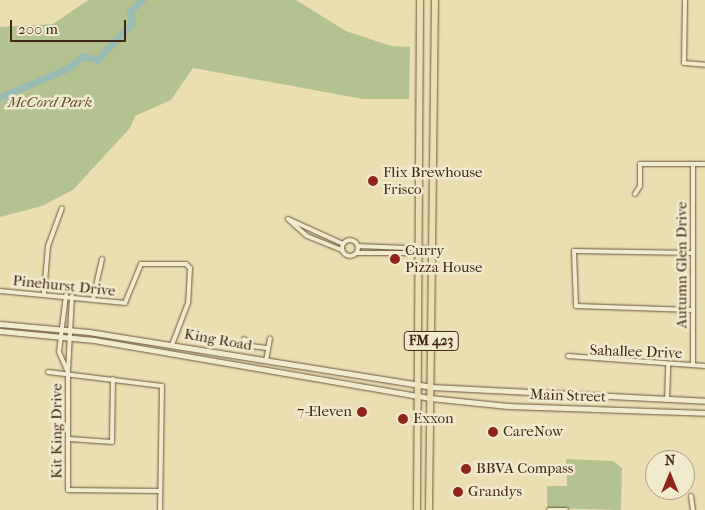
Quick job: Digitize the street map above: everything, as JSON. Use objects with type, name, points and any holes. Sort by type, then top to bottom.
[{"type":"main road","name":"FM 423","points":[[417,510],[420,0]]},
{"type":"main road","name":"FM 423","points":[[429,510],[435,0]]},
{"type":"main road","name":"Main Street","points":[[431,387],[705,401]]},
{"type":"main road","name":"Main Street","points":[[430,398],[508,406],[705,413]]},
{"type":"main road","points":[[668,400],[669,412]]},
{"type":"street","points":[[685,0],[684,63],[705,66]]},
{"type":"street","points":[[635,194],[640,186],[640,164],[705,164]]},
{"type":"street","name":"Autumn Glen Drive","points":[[693,164],[693,366]]},
{"type":"street","points":[[44,293],[48,246],[62,208]]},
{"type":"street","points":[[357,253],[358,246],[353,240],[343,244],[288,219],[307,236],[342,250],[348,256],[357,253],[411,253],[418,248]]},
{"type":"street","points":[[342,250],[343,244]]},
{"type":"street","points":[[358,246],[432,248]]},
{"type":"street","points":[[693,253],[574,251],[576,306],[693,310]]},
{"type":"street","points":[[93,299],[102,259]]},
{"type":"street","name":"Pinehurst Drive","points":[[0,291],[44,293],[126,302],[141,264],[188,265],[188,303],[172,345]]},
{"type":"street","name":"Kit King Drive","points":[[66,295],[59,352],[68,372]]},
{"type":"street","name":"Kit King Drive","points":[[72,296],[68,337],[68,490],[160,491]]},
{"type":"street","name":"King Road","points":[[0,324],[62,328],[431,387]]},
{"type":"street","name":"King Road","points":[[0,331],[61,336],[171,353],[359,384],[430,398]]},
{"type":"street","points":[[265,369],[270,338]]},
{"type":"street","points":[[244,339],[251,346],[267,348]]},
{"type":"street","points":[[171,353],[172,345]]},
{"type":"street","name":"Sahallee Drive","points":[[568,356],[668,365],[705,366]]},
{"type":"street","points":[[668,365],[668,400]]},
{"type":"street","points":[[48,372],[68,372],[162,386],[160,510]]},
{"type":"street","points":[[359,384],[360,376]]},
{"type":"street","points":[[69,439],[112,442],[113,379]]},
{"type":"street","points":[[549,510],[566,510]]},
{"type":"green space","name":"McCord Park","points":[[88,0],[296,0],[346,31],[391,46],[410,47],[409,99],[363,99],[193,68],[171,100],[135,116],[130,128],[73,190],[42,206],[0,217],[0,27],[53,24]]},
{"type":"green space","points":[[566,459],[613,461],[622,468],[621,510],[547,508],[547,486],[567,486]]},
{"type":"waterway","points":[[0,97],[68,68],[83,56],[97,60],[132,23],[130,11],[142,0]]},
{"type":"place","name":"Flix Brewhouse Frisco","points":[[373,181]]},
{"type":"place","name":"Curry Pizza House","points":[[395,259]]},
{"type":"place","name":"7-Eleven","points":[[362,412]]},
{"type":"place","name":"Exxon","points":[[403,419]]},
{"type":"place","name":"CareNow","points":[[493,432]]},
{"type":"place","name":"BBVA Compass","points":[[466,469]]},
{"type":"place","name":"Grandys","points":[[458,492]]}]
